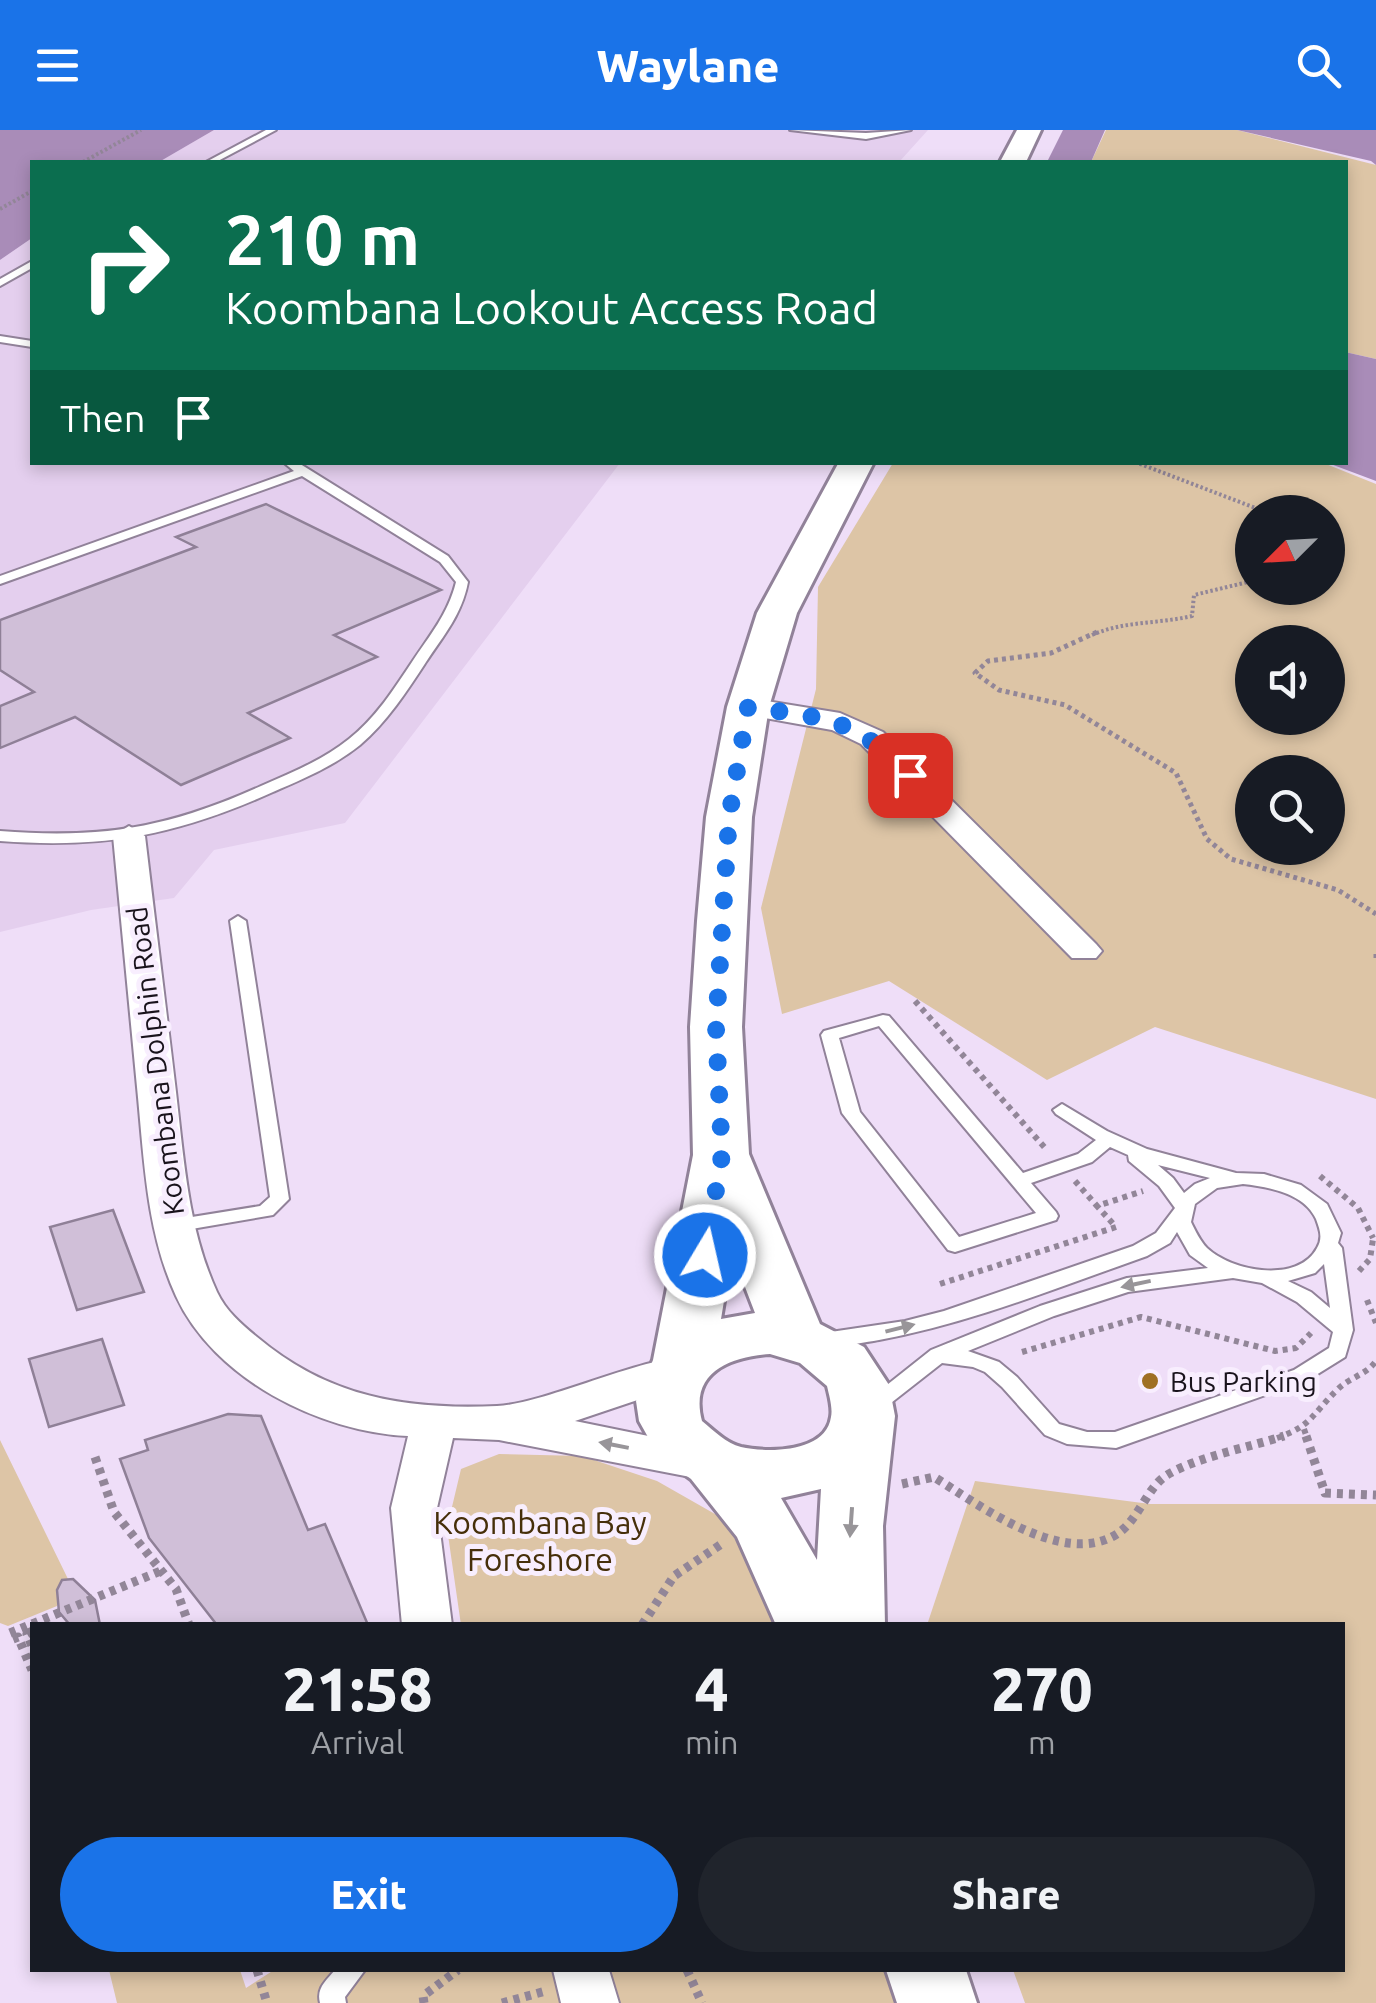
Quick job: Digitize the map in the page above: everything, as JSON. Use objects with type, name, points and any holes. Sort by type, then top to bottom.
[{"type":"main road","points":[[1014,160],[1029,130]]},
{"type":"main road","points":[[809,1622],[796,1582],[748,1497],[689,1448],[671,1420],[669,1389],[680,1367],[722,1155],[716,1027],[721,921],[729,817],[748,707],[777,613],[855,465]]},
{"type":"main road","points":[[722,1155],[799,1338]]},
{"type":"main road","points":[[680,1367],[720,1340],[757,1334],[799,1338],[843,1362],[862,1397],[850,1526],[851,1622]]},
{"type":"main road","points":[[712,1464],[743,1475],[803,1472],[839,1453],[861,1420]]},
{"type":"main road","points":[[927,1972],[937,2003]]},
{"type":"street","points":[[748,707],[840,722],[872,738],[1084,952]]},
{"type":"street","name":"Koombana Dolphin Road","points":[[129,836],[174,1226],[197,1296],[218,1328],[273,1376],[335,1406],[434,1422],[499,1424],[712,1464]]},
{"type":"street","name":"Koombana Dolphin Road","points":[[499,1424],[605,1397],[680,1367]]},
{"type":"street","points":[[428,1622],[414,1508],[434,1422]]},
{"type":"street","points":[[582,1972],[590,2003]]},
{"type":"lane","points":[[214,160],[272,130]]},
{"type":"lane","points":[[794,130],[879,136],[907,130]]},
{"type":"lane","points":[[0,283],[30,265]]},
{"type":"lane","points":[[0,339],[30,344]]},
{"type":"lane","points":[[0,819],[8,836],[79,842],[129,836],[212,814],[348,748],[374,724],[457,605],[462,582],[444,559],[292,465]]},
{"type":"lane","points":[[0,580],[302,472]]},
{"type":"lane","points":[[174,1226],[266,1211],[280,1199],[238,921]]},
{"type":"lane","points":[[883,1020],[1018,1181],[1048,1216],[955,1245],[851,1113],[830,1035],[883,1020]]},
{"type":"lane","points":[[938,1355],[968,1358],[991,1366],[1039,1423],[1054,1432],[1072,1438],[1116,1440],[1301,1374],[1338,1352],[1343,1331],[1330,1221],[1307,1197],[1283,1185],[1130,1152],[1105,1142],[1062,1110]]},
{"type":"lane","points":[[1018,1181],[1085,1158],[1105,1142]]},
{"type":"lane","points":[[1130,1152],[1166,1182],[1182,1210],[1184,1230],[1193,1247],[1232,1272]]},
{"type":"lane","points":[[799,1338],[864,1337],[964,1312],[1140,1252],[1164,1238],[1205,1185],[1244,1178]]},
{"type":"lane","points":[[1264,1278],[1308,1272],[1324,1262],[1332,1248]]},
{"type":"lane","points":[[861,1420],[938,1355],[1047,1311],[1127,1285],[1232,1272],[1264,1278],[1304,1298],[1343,1331]]},
{"type":"lane","points":[[333,2003],[331,1994],[350,1972]]},
{"type":"path","points":[[88,160],[139,131]]},
{"type":"path","points":[[0,209],[30,192]]},
{"type":"path","points":[[1143,465],[1235,500]]},
{"type":"path","points":[[1235,585],[1194,595],[1192,616],[1157,624],[1114,625],[1051,653],[988,661],[975,673],[999,690],[1065,704],[1176,773],[1188,786],[1203,834],[1216,849],[1238,861],[1343,889],[1376,914]]},
{"type":"path","points":[[915,1001],[1050,1154]]},
{"type":"path","points":[[1074,1179],[1097,1206]]},
{"type":"path","points":[[1376,1238],[1370,1258],[1356,1274],[1376,1322]]},
{"type":"path","points":[[1022,1352],[1141,1317],[1275,1351],[1296,1348],[1311,1333]]},
{"type":"path","points":[[889,1493],[905,1481],[934,1477],[1019,1529],[1070,1543],[1096,1541],[1117,1534],[1140,1512],[1164,1476],[1304,1430],[1340,1386],[1370,1370],[1376,1361]]},
{"type":"path","points":[[1304,1430],[1325,1493],[1376,1494]]},
{"type":"path","points":[[95,1457],[104,1488],[124,1529],[163,1570],[176,1589],[188,1622]]},
{"type":"path","points":[[644,1622],[662,1587],[686,1564],[710,1549],[741,1540]]},
{"type":"path","points":[[44,1622],[163,1570]]},
{"type":"path","points":[[30,1628],[12,1636],[18,1637],[30,1665]]},
{"type":"path","points":[[258,1972],[267,2003]]},
{"type":"path","points":[[424,2003],[423,1996],[455,1972]]},
{"type":"path","points":[[688,1972],[702,2003]]},
{"type":"shaded area","points":[[0,130],[214,130],[162,160],[30,160],[30,239],[0,260]]},
{"type":"shaded area","points":[[214,130],[928,130],[901,160],[162,160]]},
{"type":"shaded area","points":[[1063,130],[1105,130],[1092,160],[1048,160]]},
{"type":"shaded area","points":[[1237,130],[1376,130],[1376,165],[1371,161]]},
{"type":"shaded area","points":[[30,239],[30,465],[618,465],[345,823],[214,850],[174,898],[91,910],[0,932],[0,260]]},
{"type":"shaded area","points":[[1348,353],[1376,359],[1376,481],[1333,465],[1348,465]]},
{"type":"green space","points":[[1106,130],[1237,130],[1376,165],[1376,359],[1348,353],[1348,160],[1092,160]]},
{"type":"green space","points":[[892,465],[1328,465],[1376,484],[1376,1099],[1155,1027],[1047,1080],[889,981],[782,1014],[761,908],[816,689],[818,587]]},
{"type":"green space","points":[[0,1440],[68,1579],[57,1590],[57,1606],[8,1626],[0,1623]]},
{"type":"green space","name":"Koombana Bay Foreshore","points":[[499,1454],[582,1456],[657,1481],[722,1518],[758,1570],[774,1622],[461,1622],[447,1528],[461,1469]]},
{"type":"green space","points":[[975,1481],[1150,1504],[1376,1504],[1376,2003],[1025,2003],[1014,1972],[1345,1972],[1345,1622],[928,1622]]},
{"type":"green space","points":[[109,1972],[241,1972],[246,1988],[271,1972],[886,1972],[895,2003],[117,2003]]},
{"type":"building","points":[[266,504],[441,590],[334,635],[377,657],[248,713],[290,738],[181,785],[75,717],[0,748],[0,706],[34,692],[0,670],[0,620],[196,547],[176,537]]},
{"type":"building","points":[[113,1210],[144,1292],[77,1310],[50,1227]]},
{"type":"building","points":[[102,1339],[124,1405],[49,1427],[29,1359]]},
{"type":"building","points":[[228,1414],[261,1416],[308,1530],[325,1524],[367,1622],[215,1622],[149,1538],[120,1459],[148,1450],[145,1440]]},
{"type":"building","points":[[73,1579],[95,1600],[99,1622],[67,1622],[59,1612],[57,1590],[62,1580]]},
{"type":"place","name":"Bus Parking","points":[[1150,1381]]},
{"type":"route","points":[[705,1255],[722,1155],[716,1027],[729,817],[748,707],[827,718],[856,728],[884,748],[910,775]]}]
